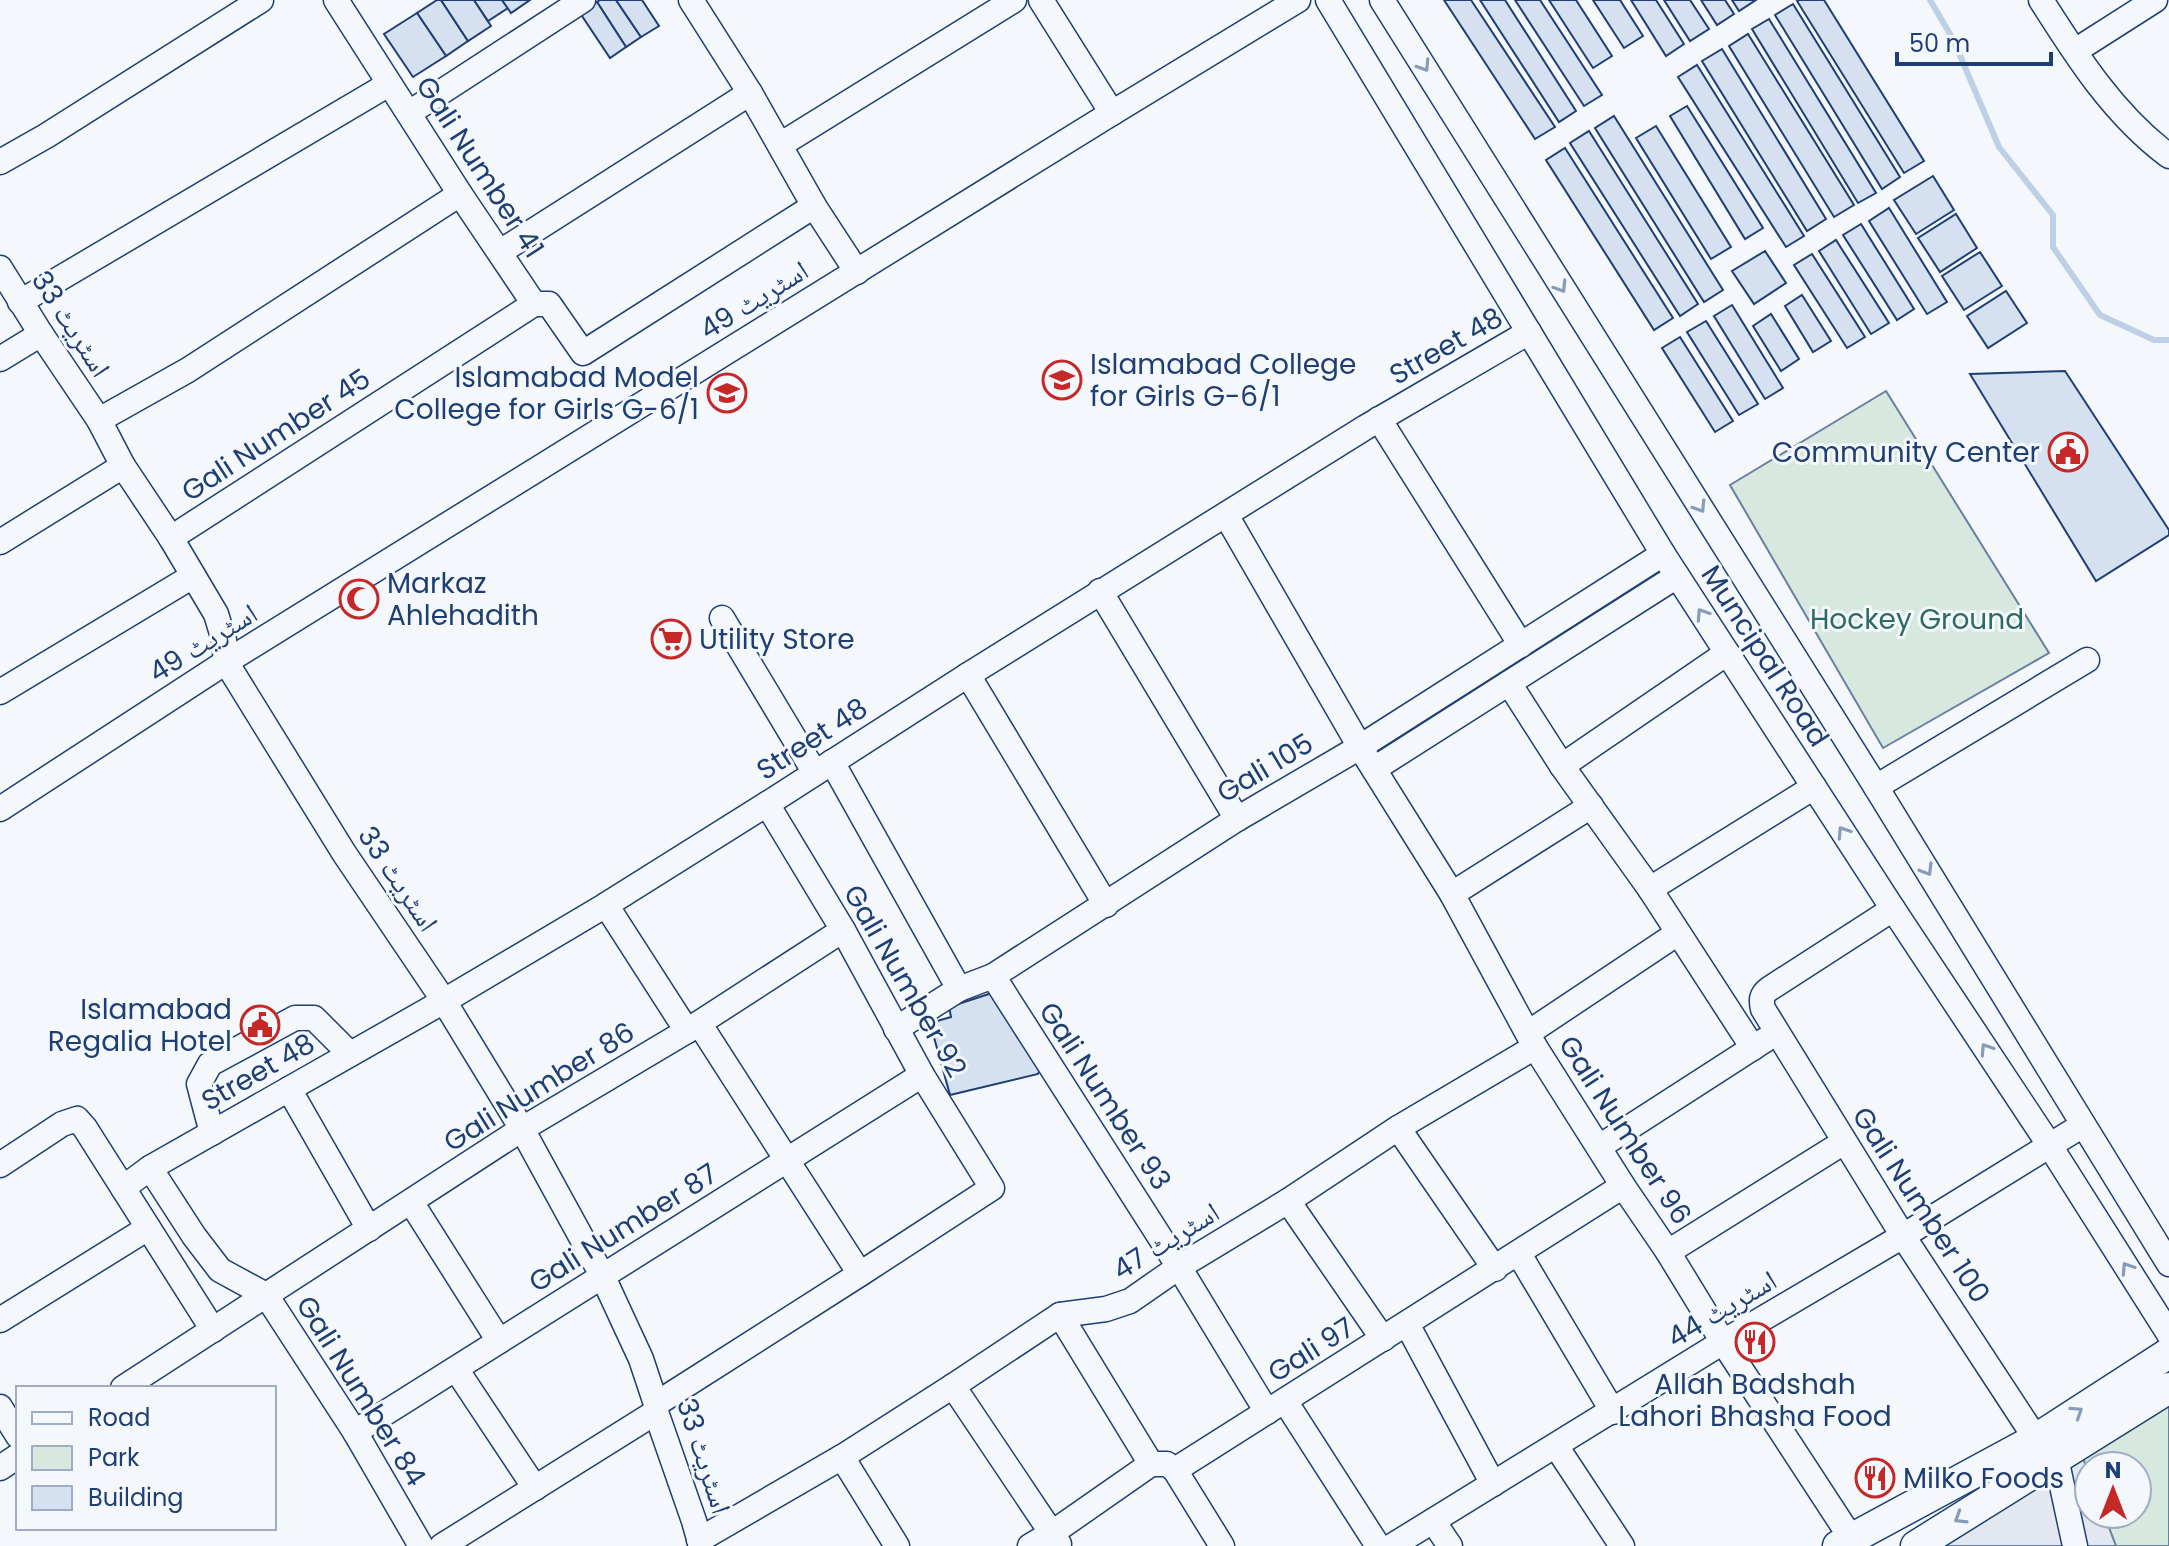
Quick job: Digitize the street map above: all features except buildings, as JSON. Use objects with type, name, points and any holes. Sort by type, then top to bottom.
[{"type":"main road","points":[[1916,1546],[2169,1353]]},
{"type":"main road","points":[[1845,1542],[2169,1388]]},
{"type":"street","points":[[0,162],[261,0]]},
{"type":"street","name":"Gali Number 41","points":[[336,0],[534,304],[549,304],[583,353],[814,206]]},
{"type":"street","points":[[409,113],[583,0]]},
{"type":"street","points":[[691,0],[857,272]]},
{"type":"street","points":[[1041,0],[1112,113]]},
{"type":"street","name":"اسٹریٹ 49","points":[[0,809],[226,662],[1298,0]]},
{"type":"street","name":"Muncipal Road","points":[[1328,0],[1663,554],[2050,1146],[2169,1334]]},
{"type":"street","name":"Muncipal Road","points":[[1382,0],[1876,787],[2169,1264]]},
{"type":"street","points":[[2041,0],[2120,113],[2169,156]]},
{"type":"street","points":[[2075,51],[2155,0]]},
{"type":"street","points":[[780,145],[1010,1]]},
{"type":"street","points":[[20,302],[389,84]]},
{"type":"street","points":[[500,252],[750,93]]},
{"type":"street","points":[[99,420],[188,370],[460,194]]},
{"type":"street","name":"اسٹریٹ 33","points":[[0,268],[99,420],[123,466],[216,614],[224,640],[226,662],[344,853],[444,1001],[522,1129],[603,1277],[641,1359],[700,1543]]},
{"type":"street","name":"Gali Number 45","points":[[171,538],[534,304]]},
{"type":"street","name":"Street 48","points":[[123,1188],[150,1168],[606,905],[1100,591],[1379,419],[1529,332]]},
{"type":"street","points":[[0,359],[41,334]]},
{"type":"street","points":[[1379,419],[1521,645]]},
{"type":"street","points":[[0,542],[123,466]]},
{"type":"street","name":"Gali Number 96","points":[[1226,515],[1360,747],[1452,894],[1532,1040],[1668,1252],[1845,1542]]},
{"type":"street","name":"Gali 105","points":[[896,1029],[959,989],[993,976],[1237,819],[1360,747],[1663,554]]},
{"type":"street","points":[[0,692],[193,576]]},
{"type":"street","points":[[1374,769],[1677,576]]},
{"type":"street","points":[[1100,591],[1237,819]]},
{"type":"street","points":[[722,618],[823,768],[959,989]]},
{"type":"street","points":[[1562,766],[1727,653]]},
{"type":"street","points":[[1876,787],[2087,660]]},
{"type":"street","points":[[968,675],[1106,905]]},
{"type":"street","points":[[1509,683],[1562,766],[1650,889],[1753,1048]]},
{"type":"street","points":[[1650,889],[1814,787]]},
{"type":"street","name":"Gali Number 92","points":[[767,804],[843,930],[922,1075],[992,1188],[860,1274]]},
{"type":"street","points":[[1452,894],[1591,806]]},
{"type":"street","points":[[442,1546],[860,1274],[786,1161],[606,905]]},
{"type":"street","name":"Gali Number 100","points":[[1893,909],[1769,989],[1761,1000],[1763,1009],[1903,1236],[2046,1448]]},
{"type":"street","name":"Gali Number 86","points":[[126,1386],[522,1129],[693,1027],[843,930]]},
{"type":"street","name":"اسٹریٹ 47","points":[[700,1543],[842,1457],[1060,1315],[1106,1309],[1130,1301],[1532,1040],[1678,933]]},
{"type":"street","name":"Gali Number 93","points":[[993,976],[1179,1267],[1378,1546]]},
{"type":"street","points":[[212,1133],[199,1084],[210,1064],[295,1018],[314,1018],[350,1054]]},
{"type":"street","points":[[1599,1147],[1777,1032]]},
{"type":"street","name":"Gali Number 87","points":[[355,1432],[922,1075]]},
{"type":"street","points":[[289,1089],[369,1229]]},
{"type":"street","points":[[0,1165],[62,1124],[77,1119],[213,1330]]},
{"type":"street","name":"اسٹریٹ 44","points":[[1392,1546],[2083,1125]]},
{"type":"street","points":[[1398,1128],[1495,1269]]},
{"type":"street","points":[[1668,1252],[1844,1142]]},
{"type":"street","name":"Gali Number 84","points":[[150,1168],[220,1270],[266,1295],[355,1432],[421,1546]]},
{"type":"street","name":"Gali 97","points":[[1030,1546],[1056,1540],[1163,1467],[1276,1407],[1623,1186]]},
{"type":"street","points":[[1288,1201],[1383,1339]]},
{"type":"street","points":[[411,1202],[499,1341]]},
{"type":"street","points":[[0,1320],[148,1228]]},
{"type":"street","points":[[1519,1254],[1613,1412]]},
{"type":"street","points":[[1060,1315],[1163,1467],[1222,1546]]},
{"type":"street","points":[[1407,1324],[1493,1484]]},
{"type":"street","points":[[456,1369],[535,1488]]},
{"type":"street","points":[[953,1386],[1056,1540]]},
{"type":"street","points":[[0,1407],[16,1433]]},
{"type":"street","points":[[1556,1446],[1622,1546]]},
{"type":"street","points":[[2046,1448],[2075,1546]]},
{"type":"street","points":[[842,1457],[897,1546]]},
{"type":"street","points":[[1433,1521],[1450,1546]]},
{"type":"green space","name":"Hockey Ground","points":[[1886,391],[2049,653],[1883,748],[1730,485]]},
{"type":"green space","points":[[2169,1404],[2169,1546],[1941,1546],[2073,1464],[2073,1530],[2153,1530],[2153,1450],[2095,1450]]},
{"type":"shaded area","points":[[2073,1464],[2073,1530],[2110,1530],[2116,1546],[1941,1546]]},
{"type":"waterway","points":[[1930,0],[1953,39],[1999,147],[2053,215],[2053,247],[2100,315],[2154,340],[2169,340]]},
{"type":"place","name":"Islamabad College for Girls G-6/1","points":[[1062,380]]},
{"type":"place","name":"Islamabad Model College for Girls G-6/1","points":[[727,393]]},
{"type":"place","name":"Community Center","points":[[2068,452]]},
{"type":"place","name":"Markaz Ahlehadith","points":[[359,599]]},
{"type":"place","name":"Utility Store","points":[[671,639]]},
{"type":"place","name":"Islamabad Regalia Hotel","points":[[260,1025]]},
{"type":"place","name":"Allah Badshah Lahori Bhasha Food","points":[[1755,1342]]},
{"type":"place","name":"Milko Foods","points":[[1875,1478]]}]
